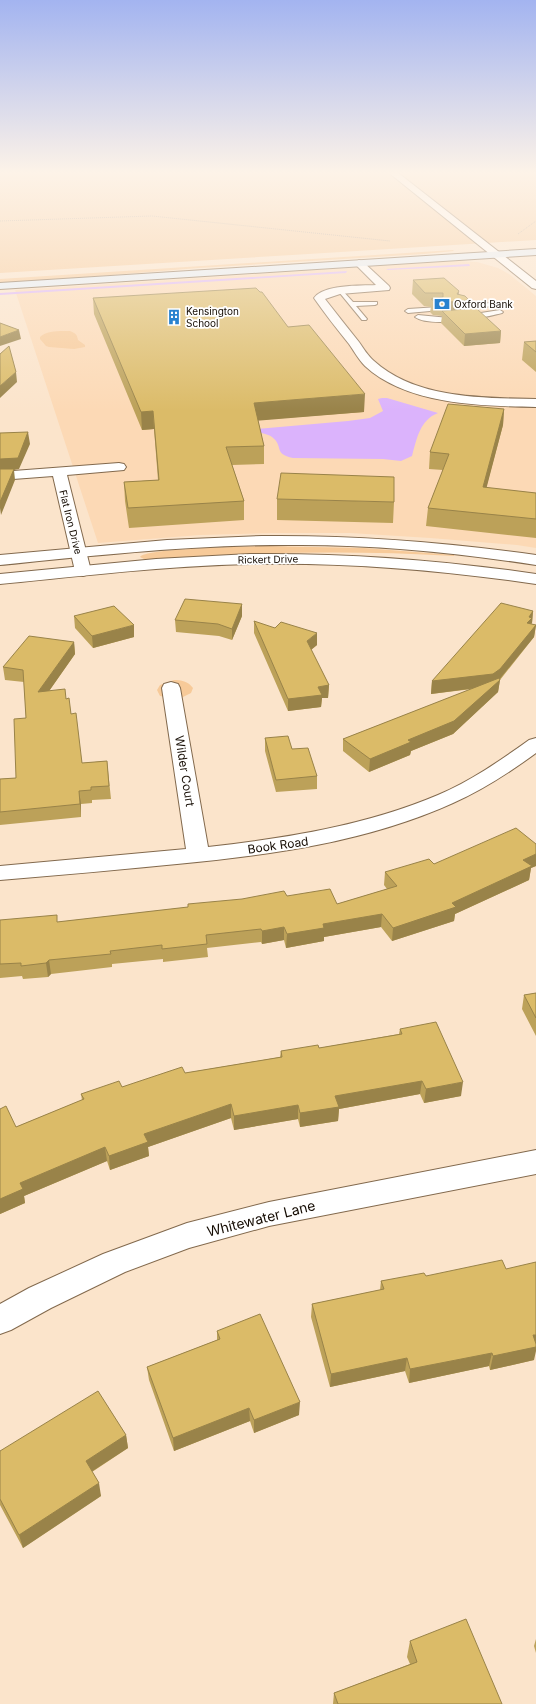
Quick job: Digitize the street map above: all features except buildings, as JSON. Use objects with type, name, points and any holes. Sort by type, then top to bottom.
[{"type":"main road","points":[[0,277],[399,252]]},
{"type":"main road","points":[[0,286],[536,252]]},
{"type":"street","points":[[493,252],[536,286]]},
{"type":"street","points":[[359,263],[384,288],[341,291],[321,296],[319,298],[369,363],[387,376],[416,388],[455,398],[536,403]]},
{"type":"street","points":[[0,476],[118,467]]},
{"type":"street","name":"Flat Iron Drive","points":[[59,472],[82,571]]},
{"type":"street","name":"Rickert Drive","points":[[0,560],[165,545],[287,540],[402,544],[472,551],[536,560]]},
{"type":"street","name":"Rickert Drive","points":[[0,579],[219,560],[298,559],[417,564],[536,579]]},
{"type":"street","name":"Wilder Court","points":[[171,688],[198,855]]},
{"type":"street","name":"Book Road","points":[[0,873],[273,847],[348,832],[399,816],[446,798],[488,776],[536,744]]},
{"type":"street","name":"Whitewater Lane","points":[[0,1320],[40,1298],[114,1263],[187,1236],[269,1214],[536,1162]]},
{"type":"lane","points":[[341,291],[364,319]]},
{"type":"lane","points":[[352,304],[375,303]]},
{"type":"lane","points":[[496,309],[463,310],[496,309]]},
{"type":"lane","points":[[413,314],[433,320],[496,309]]},
{"type":"lane","points":[[413,314],[442,312],[413,314]]},
{"type":"shaded area","points":[[0,252],[349,252],[0,273]]},
{"type":"shaded area","points":[[449,252],[199,268],[0,284],[0,279]]},
{"type":"shaded area","points":[[457,261],[477,262],[498,268],[509,274],[536,296],[536,548],[517,545],[350,533],[200,535],[98,543],[15,290]]},
{"type":"shaded area","points":[[70,331],[76,334],[78,340],[85,345],[85,347],[74,349],[49,347],[46,346],[40,339],[40,337],[46,333]]},
{"type":"shaded area","points":[[387,398],[438,413],[427,420],[423,425],[412,456],[401,461],[383,459],[293,458],[281,452],[276,440],[272,437],[266,434],[244,430],[370,418],[383,411],[378,399]]},
{"type":"shaded area","points":[[262,546],[364,548],[454,556],[377,553],[300,553],[223,555],[146,560],[140,557],[146,554],[176,550]]},
{"type":"shaded area","points":[[174,680],[187,682],[193,688],[191,693],[179,699],[160,696],[157,690],[160,685]]},
{"type":"waterway","points":[[388,269],[469,265]]},
{"type":"waterway","points":[[0,294],[346,272]]},
{"type":"place","name":"Oxford Bank","points":[[442,304]]},
{"type":"place","name":"Kensington School","points":[[174,317]]}]
